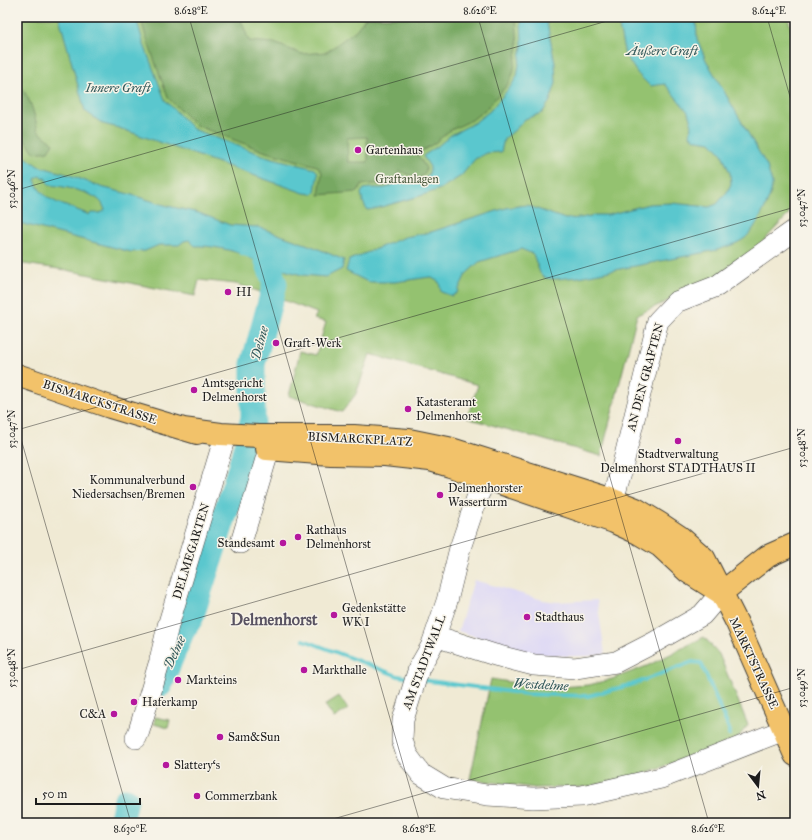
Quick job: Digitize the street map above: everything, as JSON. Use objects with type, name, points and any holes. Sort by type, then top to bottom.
[{"type":"main road","name":"BISMARCKSTRASSE","points":[[17,375],[110,407],[183,429],[250,442]]},
{"type":"main road","name":"BISMARCKPLATZ","points":[[250,442],[354,436],[409,440],[448,448],[489,470]]},
{"type":"main road","name":"MARKTSTRASSE","points":[[489,470],[612,500],[636,509],[660,522],[704,558],[737,623],[795,755]]},
{"type":"main road","points":[[489,470],[614,522],[638,534],[660,546],[688,572],[721,593],[768,556],[795,544]]},
{"type":"street","name":"AN DEN GRAFTEN","points":[[612,500],[621,472],[658,321],[676,302],[717,286],[795,230]]},
{"type":"street","points":[[241,543],[250,442]]},
{"type":"street","name":"DELMEGARTEN","points":[[136,738],[160,662],[168,626],[250,442]]},
{"type":"street","name":"AM STADTWALL","points":[[489,470],[478,495],[460,548],[447,601],[435,636],[431,647],[419,668],[403,720],[402,740],[407,755],[421,774],[444,788],[486,795],[533,798],[582,796],[644,782],[700,763],[780,720]]},
{"type":"street","points":[[435,636],[495,655],[528,663],[575,668],[616,662],[653,644],[702,615],[721,593]]},
{"type":"shaded area","points":[[474,580],[543,600],[557,602],[597,600],[605,654],[566,656],[538,654],[511,648],[458,631]]},
{"type":"green space","name":"Graftanlagen","points":[[17,17],[788,17],[795,45],[795,195],[788,215],[755,250],[707,283],[637,315],[601,456],[467,418],[478,385],[370,354],[356,394],[342,412],[289,396],[300,351],[316,355],[326,322],[314,319],[317,313],[236,284],[199,280],[195,296],[66,270],[17,263]]},
{"type":"green space","points":[[140,17],[240,17],[249,41],[274,43],[302,54],[327,52],[356,30],[366,17],[516,17],[518,46],[513,74],[508,84],[487,108],[472,120],[449,131],[435,143],[417,154],[426,168],[422,176],[417,178],[400,171],[386,183],[362,185],[357,192],[319,195],[322,172],[317,166],[266,152],[195,125],[168,98]],"holes":[[[367,137],[368,162],[348,162],[347,138]]]},
{"type":"green space","points":[[17,81],[31,104],[38,131],[53,143],[48,151],[35,153],[17,130]]},
{"type":"green space","points":[[704,637],[719,654],[748,725],[736,740],[642,774],[587,787],[535,788],[470,779],[491,679],[547,688],[589,685],[612,679],[647,666]]},
{"type":"green space","points":[[339,696],[348,709],[334,718],[325,705]]},
{"type":"green space","points":[[155,717],[170,720],[168,728],[154,724]]},
{"type":"water","name":"Innere Graft","points":[[59,17],[136,17],[143,42],[165,100],[193,129],[265,156],[315,169],[318,173],[315,192],[312,194],[304,193],[119,128],[103,124],[85,111]]},
{"type":"water","points":[[521,17],[546,17],[555,63],[556,83],[550,101],[542,113],[525,119],[504,139],[501,152],[487,153],[475,159],[461,176],[440,189],[367,210],[361,193],[364,189],[388,187],[392,185],[401,175],[416,182],[424,179],[429,173],[430,167],[423,156],[451,135],[474,123],[490,111],[511,86],[517,76],[522,46]]},
{"type":"water","name":"Äußere Graft","points":[[617,17],[696,17],[697,39],[706,60],[767,166],[772,183],[772,189],[767,204],[754,228],[745,238],[735,244],[717,250],[579,277],[555,279],[545,278],[540,273],[533,254],[521,249],[479,262],[466,274],[457,293],[452,296],[441,292],[439,282],[430,277],[395,282],[368,282],[346,271],[349,260],[405,237],[431,232],[506,208],[526,205],[565,219],[595,215],[608,215],[649,204],[672,203],[709,207],[717,204],[727,192],[731,184],[730,173],[722,154],[711,142],[697,140],[690,136],[691,123],[688,112],[665,84],[650,86],[638,74],[625,55]]},
{"type":"water","points":[[17,151],[38,166],[70,175],[101,187],[199,213],[230,225],[258,227],[314,247],[344,260],[342,269],[326,277],[302,275],[258,263],[253,259],[228,250],[195,246],[189,240],[184,241],[179,245],[159,245],[145,251],[131,252],[17,222]],"holes":[[[39,176],[45,178],[49,185],[84,192],[97,198],[105,210],[100,213],[91,213],[89,215],[50,199],[38,187],[35,179]]]},
{"type":"waterway","name":"Delme","points":[[160,685],[182,632],[191,618],[240,468],[253,418],[253,364],[275,284],[263,249],[247,244]]},
{"type":"waterway","name":"Westdelme","points":[[304,640],[398,676],[410,678]]},
{"type":"waterway","name":"Westdelme","points":[[422,680],[526,694],[588,696],[634,684],[692,662],[701,663],[729,729],[729,735]]},
{"type":"waterway","name":"Delme","points":[[121,823],[126,800]]},
{"type":"place","name":"Gartenhaus","points":[[358,150]]},
{"type":"place","name":"HI","points":[[228,292]]},
{"type":"place","name":"Graft-Werk","points":[[276,343]]},
{"type":"place","name":"Amtsgericht Delmenhorst","points":[[194,390]]},
{"type":"place","name":"Katasteramt Delmenhorst","points":[[408,409]]},
{"type":"place","name":"Stadtverwaltung Delmenhorst STADTHAUS II","points":[[678,441]]},
{"type":"place","name":"Kommunalverbund Niedersachsen/Bremen","points":[[193,487]]},
{"type":"place","name":"Delmenhorster Wasserturm","points":[[440,495]]},
{"type":"place","name":"Rathaus Delmenhorst","points":[[298,537]]},
{"type":"place","name":"Standesamt","points":[[283,543]]},
{"type":"place","name":"Gedenkstätte WK I","points":[[334,615]]},
{"type":"place","name":"Stadthaus","points":[[527,617]]},
{"type":"place","name":"Markthalle","points":[[304,670]]},
{"type":"place","name":"Markteins","points":[[178,680]]},
{"type":"place","name":"Haferkamp","points":[[134,702]]},
{"type":"place","name":"C&A","points":[[114,714]]},
{"type":"place","name":"Sam&Sun","points":[[220,737]]},
{"type":"place","name":"Slattery‘s","points":[[166,765]]},
{"type":"place","name":"Commerzbank","points":[[197,796]]},
{"type":"district","name":"Delmenhorst","points":[[274,619]]}]
